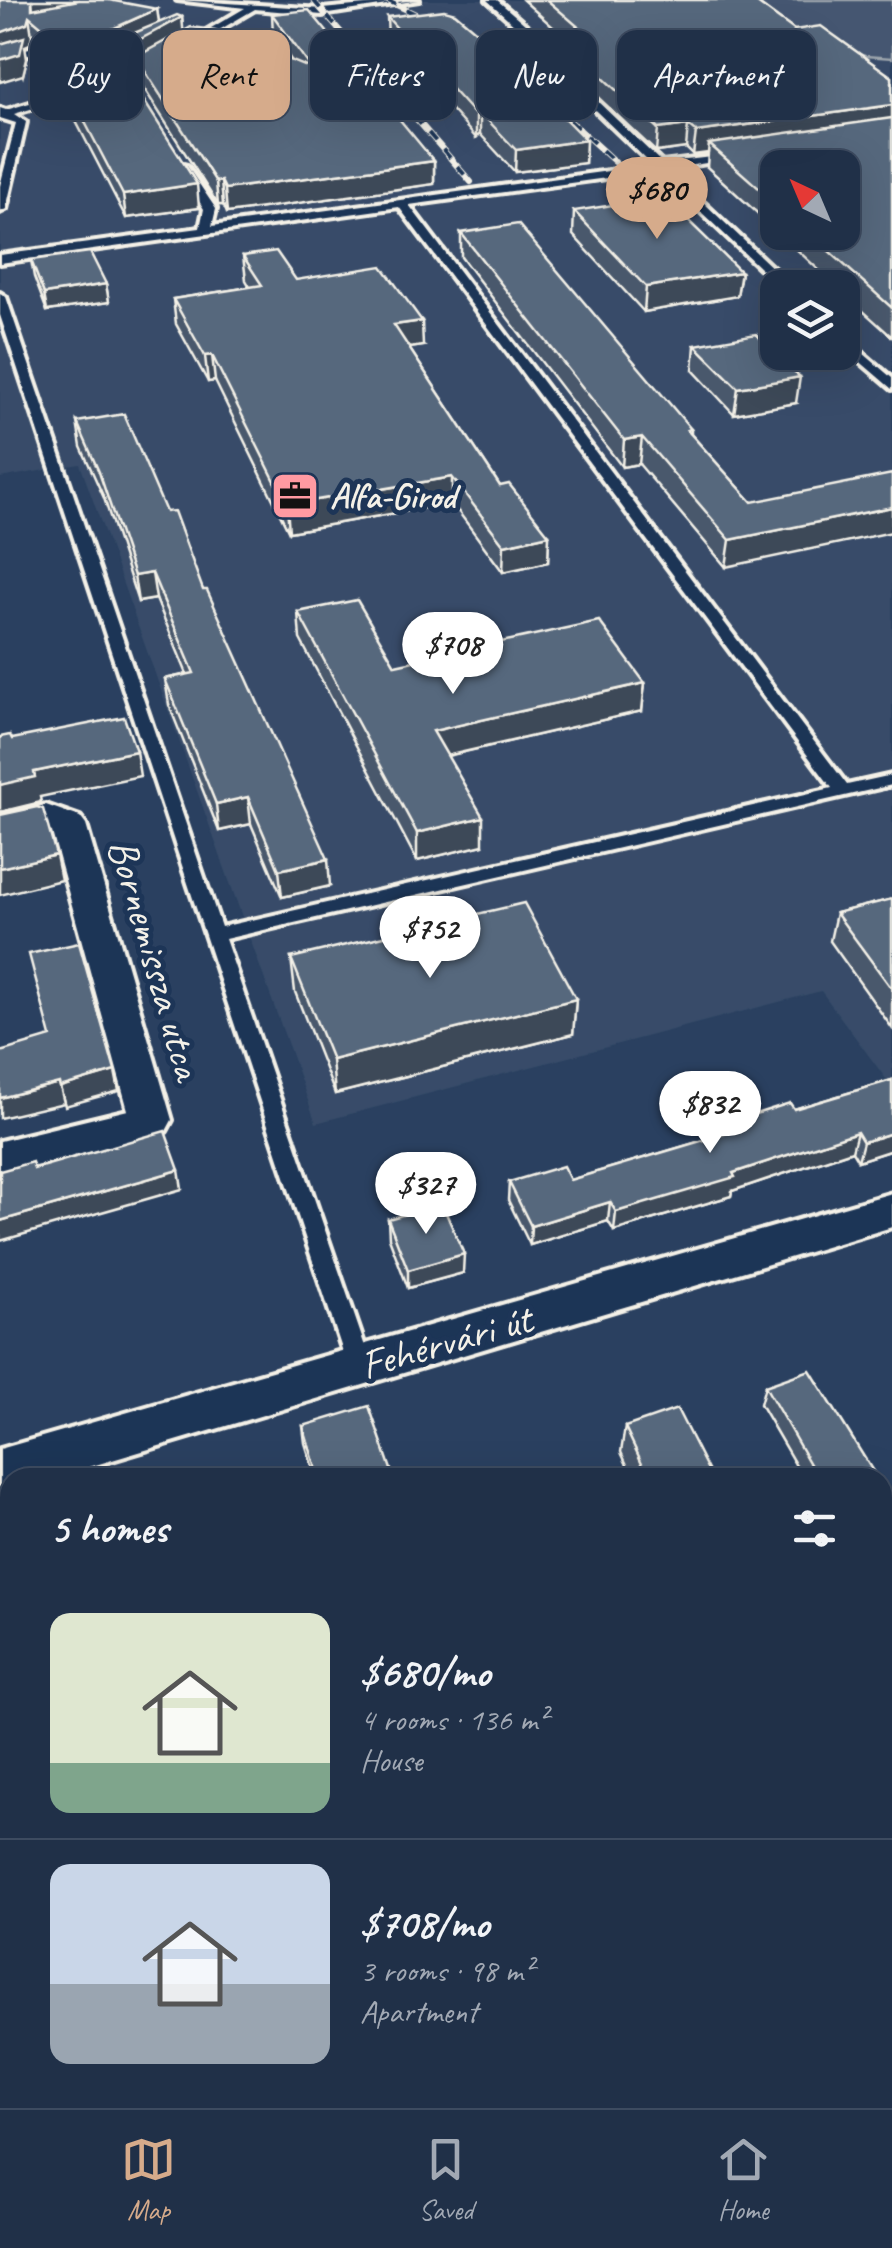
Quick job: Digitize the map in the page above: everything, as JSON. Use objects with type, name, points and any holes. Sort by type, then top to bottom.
[{"type":"street","name":"Bornemissza utca","points":[[0,827],[46,816],[68,824],[152,1120],[0,1158]]},
{"type":"street","name":"Fehérvári út","points":[[10,1468],[892,1210]]},
{"type":"lane","points":[[182,0],[250,9],[322,12],[411,0]]},
{"type":"lane","points":[[474,0],[510,14]]},
{"type":"lane","points":[[492,0],[532,34],[546,58],[769,270]]},
{"type":"lane","points":[[213,30],[250,9]]},
{"type":"lane","points":[[0,60],[30,51]]},
{"type":"lane","points":[[2,113],[30,105]]},
{"type":"lane","points":[[0,209],[20,122],[2,113]]},
{"type":"lane","points":[[0,259],[738,155]]},
{"type":"lane","points":[[178,160],[210,209],[206,230]]},
{"type":"lane","points":[[402,203],[844,791]]},
{"type":"lane","points":[[0,297],[360,1367]]},
{"type":"lane","points":[[860,356],[892,386]]},
{"type":"lane","points":[[213,935],[892,780]]},
{"type":"shaded area","points":[[0,0],[741,0],[807,30],[617,30],[617,120],[816,120],[816,34],[864,56],[892,58],[892,1087],[821,991],[316,1123],[80,464],[0,478]]},
{"type":"shaded area","points":[[741,0],[892,0],[892,58],[865,56],[816,42],[816,30],[779,30]]},
{"type":"building","points":[[0,0],[32,0],[32,9],[79,0],[109,0],[157,9],[110,30],[40,30],[42,27],[29,16],[27,23],[0,33]]},
{"type":"building","points":[[547,0],[753,0],[794,30],[617,30],[617,91],[597,72],[597,30],[582,30]]},
{"type":"building","points":[[309,10],[326,30],[310,30],[310,66],[290,39],[290,30],[284,30],[272,14]]},
{"type":"building","points":[[444,10],[455,13],[476,31],[476,116],[456,94],[456,30],[399,30],[387,17]]},
{"type":"building","points":[[177,15],[182,17],[143,38],[141,30]]},
{"type":"building","points":[[821,26],[892,77],[892,105],[816,115],[816,30],[794,30]]},
{"type":"building","points":[[24,37],[20,54],[0,60],[0,44]]},
{"type":"building","points":[[163,42],[163,99],[143,68],[143,53]]},
{"type":"building","points":[[290,60],[310,68],[310,120],[400,120],[434,161],[225,189],[221,181],[216,182],[176,120],[290,120]]},
{"type":"building","points":[[143,99],[197,184],[123,195],[84,120],[143,120]]},
{"type":"building","points":[[892,118],[892,308],[860,279],[860,270],[850,270],[828,250],[860,250],[860,150],[760,150],[760,189],[709,144]]},
{"type":"building","points":[[488,120],[566,120],[586,140],[516,150]]},
{"type":"building","points":[[648,120],[783,120],[696,132],[688,125],[658,129]]},
{"type":"building","points":[[664,197],[741,272],[646,287],[574,211]]},
{"type":"building","points":[[518,224],[691,429],[687,430],[752,502],[892,474],[892,507],[730,540],[642,437],[624,440],[461,233]]},
{"type":"building","points":[[276,251],[296,280],[382,266],[422,321],[394,325],[500,486],[509,484],[549,535],[504,545],[452,477],[287,505],[212,355],[205,356],[173,299],[262,285],[243,256]]},
{"type":"building","points":[[90,252],[106,284],[44,294],[31,260]]},
{"type":"building","points":[[756,334],[760,338],[760,370],[793,370],[800,377],[738,388],[695,345]]},
{"type":"building","points":[[124,414],[166,512],[174,511],[203,590],[207,590],[328,859],[279,870],[248,797],[216,804],[165,679],[194,673],[152,573],[134,576],[99,472],[77,422]]},
{"type":"building","points":[[357,600],[395,665],[599,621],[645,683],[433,731],[483,817],[417,833],[298,612]]},
{"type":"building","points":[[124,717],[136,751],[34,772],[35,777],[0,785],[0,737],[10,735],[12,739]]},
{"type":"building","points":[[43,809],[56,855],[0,868],[0,815]]},
{"type":"building","points":[[892,899],[892,989],[836,913]]},
{"type":"building","points":[[524,903],[576,999],[332,1060],[291,958]]},
{"type":"building","points":[[79,943],[115,1071],[60,1087],[59,1083],[0,1098],[0,1052],[51,1037],[29,954]]},
{"type":"building","points":[[892,1080],[892,1133],[863,1142],[857,1132],[733,1173],[735,1177],[616,1212],[610,1202],[531,1226],[509,1182],[563,1166],[570,1180],[738,1130],[733,1121],[790,1103],[794,1109]]},
{"type":"building","points":[[165,1131],[179,1170],[0,1221],[0,1171],[32,1162],[34,1169]]},
{"type":"building","points":[[442,1204],[464,1254],[408,1270],[388,1219]]},
{"type":"building","points":[[810,1370],[871,1468],[812,1468],[765,1386]]},
{"type":"building","points":[[369,1406],[391,1468],[316,1468],[303,1426]]},
{"type":"building","points":[[677,1409],[707,1468],[644,1468],[625,1427]]},
{"type":"railway","points":[[313,0],[471,182]]},
{"type":"railway","points":[[386,0],[441,26]]},
{"type":"railway","points":[[569,120],[616,163]]},
{"type":"place","name":"Alfa-Girod","points":[[295,496]]}]
